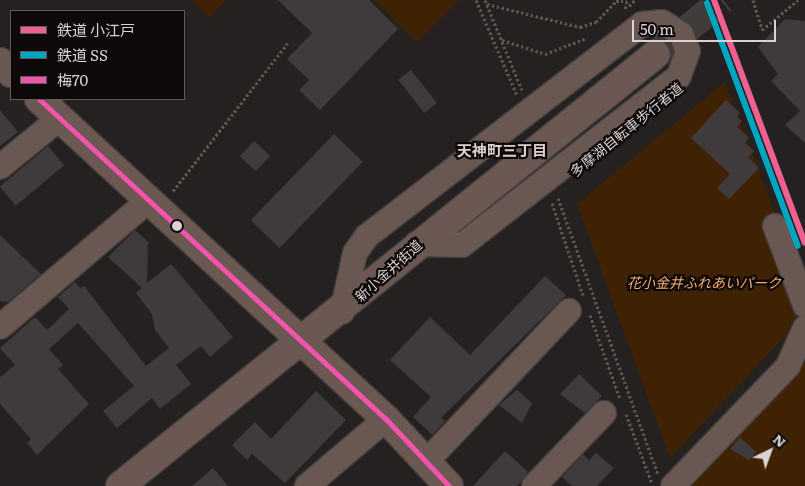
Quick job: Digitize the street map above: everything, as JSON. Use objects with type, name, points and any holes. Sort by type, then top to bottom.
[{"type":"main road","name":"新小金井街道","points":[[120,486],[302,341],[342,312],[416,244],[656,54]]},
{"type":"main road","points":[[0,62],[10,72]]},
{"type":"main road","points":[[40,100],[60,118],[160,196],[302,341],[386,420],[449,486]]},
{"type":"street","points":[[342,312],[355,252],[367,236],[642,24],[662,22],[681,34],[688,51],[679,76],[462,245],[416,244]]},
{"type":"street","points":[[0,167],[60,118]]},
{"type":"street","points":[[0,327],[160,196]]},
{"type":"street","points":[[775,226],[805,304]]},
{"type":"street","points":[[426,462],[569,311]]},
{"type":"street","points":[[666,481],[788,366],[805,328]]},
{"type":"street","points":[[534,486],[604,413]]},
{"type":"street","points":[[307,486],[386,420]]},
{"type":"path","points":[[476,0],[521,104]]},
{"type":"path","points":[[486,2],[580,27],[596,22],[616,1],[627,1],[625,10],[635,0]]},
{"type":"path","points":[[753,0],[762,30],[798,0]]},
{"type":"path","points":[[486,2],[526,100]]},
{"type":"path","points":[[502,40],[545,54],[596,34]]},
{"type":"path","points":[[160,196],[288,43]]},
{"type":"path","name":"多摩湖自転車歩行者道","points":[[558,198],[566,192]]},
{"type":"path","points":[[653,486],[551,204],[558,198],[666,481]]},
{"type":"green space","points":[[191,0],[226,0],[209,18]]},
{"type":"green space","points":[[374,0],[459,0],[417,42]]},
{"type":"green space","name":"花小金井ふれあいパーク","points":[[725,82],[805,291],[805,315],[670,458],[577,204]]},
{"type":"green space","points":[[805,338],[805,486],[679,486]]},
{"type":"building","points":[[278,0],[369,0],[398,29],[320,110],[299,90],[309,80],[287,59],[312,33]]},
{"type":"building","points":[[785,19],[805,21],[805,143],[785,125],[800,111],[771,81],[778,74],[758,47]]},
{"type":"building","points":[[411,70],[437,103],[424,113],[398,80]]},
{"type":"building","points":[[726,100],[740,113],[737,117],[742,121],[737,127],[749,138],[745,143],[754,151],[748,157],[759,168],[729,199],[717,188],[730,174],[691,138]]},
{"type":"building","points":[[0,110],[18,132],[0,146]]},
{"type":"building","points":[[334,134],[363,162],[279,248],[251,220]]},
{"type":"building","points":[[254,141],[270,156],[256,171],[240,156]]},
{"type":"building","points":[[48,146],[64,165],[16,206],[0,186]]},
{"type":"building","points":[[135,230],[148,242],[147,283],[171,264],[233,337],[210,357],[201,346],[176,365],[191,384],[160,409],[152,398],[117,428],[103,411],[134,386],[78,323],[49,349],[63,365],[58,369],[89,404],[37,455],[27,443],[31,439],[0,404],[0,377],[15,365],[0,348],[35,317],[47,330],[69,309],[58,297],[75,282],[80,288],[84,286],[146,366],[169,348],[155,330],[152,314],[136,293],[142,288],[108,257]]},
{"type":"building","points":[[0,235],[41,274],[8,302],[0,301]]},
{"type":"building","points":[[545,276],[566,295],[441,418],[445,421],[432,435],[413,417],[431,397],[390,360],[430,317],[470,355]]},
{"type":"building","points":[[579,374],[602,396],[585,413],[560,394]]},
{"type":"building","points":[[517,390],[532,403],[522,423],[499,405]]},
{"type":"building","points":[[316,391],[346,420],[285,483],[252,454],[247,460],[232,445],[255,422],[271,439]]},
{"type":"building","points":[[740,437],[756,452],[749,460],[730,449]]},
{"type":"building","points":[[505,451],[528,472],[522,481],[517,486],[473,486]]},
{"type":"building","points":[[596,453],[614,468],[597,486],[572,486],[562,477],[583,454],[589,460]]},
{"type":"building","points":[[213,468],[228,486],[192,486]]},
{"type":"tunnel","points":[[656,54],[723,0]]},
{"type":"rail line","name":"小江戸","points":[[714,0],[805,243]]},
{"type":"rail line","name":"SS","points":[[707,3],[798,246]]},
{"type":"transit line","name":"梅70","points":[[40,100],[386,419],[449,486]]},
{"type":"district","name":"天神町三丁目","points":[[502,150]]}]
